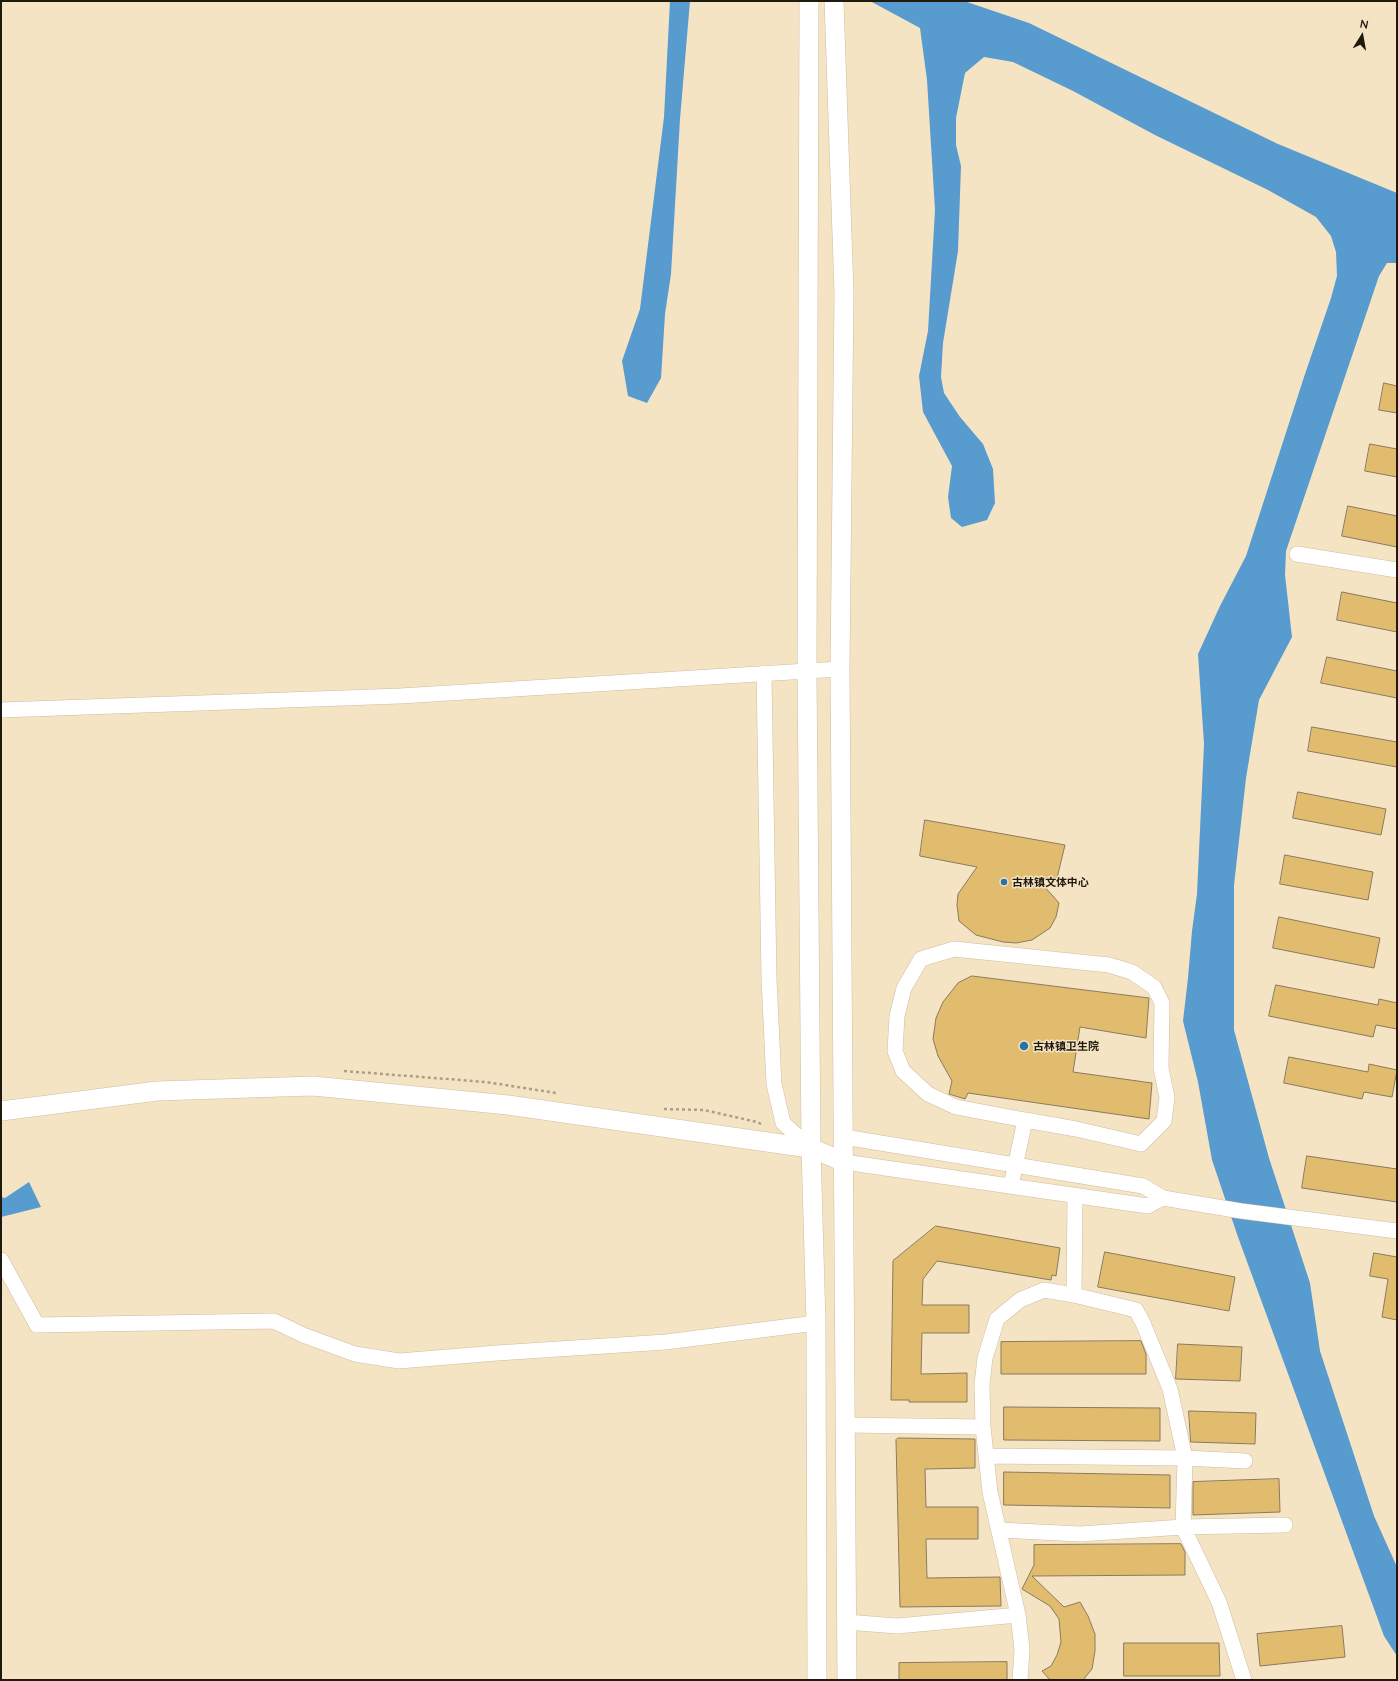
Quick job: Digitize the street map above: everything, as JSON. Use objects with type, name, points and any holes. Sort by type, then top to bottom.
[{"type":"main road","points":[[809,1],[807,671],[811,1148],[816,1323],[817,1680]]},
{"type":"main road","points":[[834,1],[844,293],[840,669],[847,1680]]},
{"type":"main road","points":[[1,1111],[157,1091],[313,1086],[508,1105],[811,1148],[844,1162]]},
{"type":"main road","points":[[811,1148],[844,1137]]},
{"type":"street","points":[[1297,554],[1397,570]]},
{"type":"street","points":[[1,710],[10,708],[407,696],[840,669]]},
{"type":"street","points":[[764,673],[769,979],[774,1084],[783,1122],[811,1148]]},
{"type":"street","points":[[954,949],[1109,965],[1132,972],[1154,987],[1162,1004],[1161,1068],[1167,1098],[1164,1121],[1141,1144],[1076,1129],[1025,1120],[956,1107],[928,1094],[903,1071],[895,1050],[897,1016],[904,988],[921,959],[954,949]]},
{"type":"street","points":[[1011,1186],[1025,1120]]},
{"type":"street","points":[[844,1137],[1143,1186],[1163,1198],[1241,1211],[1397,1231]]},
{"type":"street","points":[[844,1162],[1148,1206],[1163,1198]]},
{"type":"street","points":[[1074,1295],[1075,1196]]},
{"type":"street","points":[[1,1260],[37,1325],[274,1320],[303,1335],[354,1354],[400,1361],[666,1342],[816,1323]]},
{"type":"street","points":[[1020,1680],[1022,1649],[1018,1615],[990,1492],[983,1427],[982,1384],[985,1358],[997,1319],[1020,1300],[1044,1290],[1074,1295],[1136,1310],[1143,1323],[1170,1389],[1185,1458],[1183,1527],[1219,1602],[1244,1680]]},
{"type":"street","points":[[845,1425],[983,1427]]},
{"type":"street","points":[[986,1456],[1185,1458],[1245,1461]]},
{"type":"street","points":[[999,1530],[1080,1534],[1183,1527],[1285,1526]]},
{"type":"street","points":[[846,1622],[897,1626],[1018,1615]]},
{"type":"water","points":[[670,1],[690,1],[680,119],[671,274],[665,314],[661,378],[647,403],[628,396],[622,361],[640,309],[664,117]]},
{"type":"water","points":[[870,1],[964,1],[1029,23],[1278,144],[1397,193],[1397,263],[1387,263],[1379,276],[1286,551],[1285,575],[1292,637],[1259,700],[1246,778],[1234,885],[1234,1030],[1269,1158],[1310,1283],[1320,1351],[1374,1516],[1397,1567],[1397,1656],[1384,1636],[1238,1237],[1212,1160],[1198,1082],[1183,1021],[1197,894],[1204,744],[1198,654],[1220,606],[1246,556],[1331,298],[1337,276],[1336,252],[1331,236],[1316,217],[1268,190],[1155,135],[1073,91],[1013,62],[984,57],[965,73],[956,118],[956,145],[961,166],[958,251],[943,343],[941,377],[944,393],[960,417],[983,444],[993,469],[995,503],[987,520],[962,527],[951,518],[948,497],[952,466],[923,412],[919,376],[928,331],[935,210],[927,80],[920,28]]},
{"type":"water","points":[[29,1182],[41,1207],[1,1217],[1,1197],[5,1198]]},
{"type":"building","points":[[1384,383],[1397,386],[1397,413],[1379,410]]},
{"type":"building","points":[[1370,444],[1397,449],[1397,477],[1365,471]]},
{"type":"building","points":[[1348,506],[1397,516],[1397,547],[1342,536]]},
{"type":"building","points":[[1342,592],[1397,603],[1397,632],[1337,620]]},
{"type":"building","points":[[1327,657],[1397,671],[1397,698],[1321,683]]},
{"type":"building","points":[[1312,727],[1397,742],[1397,767],[1308,751]]},
{"type":"building","points":[[1298,792],[1386,809],[1381,835],[1293,818]]},
{"type":"building","name":"古林镇文体中心","points":[[925,820],[1065,845],[1057,878],[1036,877],[1059,903],[1056,917],[1050,928],[1032,940],[1016,943],[1003,942],[976,935],[959,921],[957,905],[958,894],[977,867],[920,856]]},
{"type":"building","points":[[1285,855],[1373,872],[1368,900],[1280,884]]},
{"type":"building","points":[[1279,917],[1380,938],[1374,968],[1273,948]]},
{"type":"building","points":[[972,976],[1149,998],[1146,1038],[1080,1027],[1073,1072],[1152,1083],[1149,1119],[968,1093],[965,1099],[949,1094],[952,1081],[938,1056],[933,1039],[936,1018],[943,1002],[958,983]]},
{"type":"building","points":[[1276,985],[1378,1005],[1379,999],[1397,1003],[1397,1029],[1376,1025],[1373,1037],[1269,1016]]},
{"type":"building","points":[[1289,1057],[1368,1072],[1369,1064],[1397,1070],[1392,1097],[1364,1092],[1362,1099],[1284,1083]]},
{"type":"building","points":[[1307,1156],[1397,1169],[1397,1202],[1302,1188]]},
{"type":"building","points":[[936,1226],[1060,1248],[1056,1276],[1052,1275],[1051,1280],[937,1261],[923,1279],[922,1305],[969,1305],[969,1333],[922,1333],[921,1374],[967,1373],[967,1402],[909,1402],[909,1400],[891,1400],[893,1261]]},
{"type":"building","points":[[1105,1252],[1235,1277],[1229,1311],[1098,1287]]},
{"type":"building","points":[[1374,1253],[1397,1257],[1397,1320],[1382,1317],[1388,1279],[1370,1276]]},
{"type":"building","points":[[1141,1341],[1146,1354],[1146,1374],[1001,1374],[1001,1342]]},
{"type":"building","points":[[1178,1344],[1242,1347],[1240,1381],[1176,1379]]},
{"type":"building","points":[[1004,1407],[1160,1408],[1160,1441],[1004,1440]]},
{"type":"building","points":[[1189,1411],[1256,1413],[1255,1444],[1191,1442]]},
{"type":"building","points":[[898,1438],[975,1439],[975,1468],[925,1469],[926,1507],[978,1507],[978,1539],[926,1539],[927,1578],[1000,1577],[1001,1606],[900,1607],[896,1440]]},
{"type":"building","points":[[1004,1472],[1170,1475],[1170,1508],[1004,1505]]},
{"type":"building","points":[[1279,1479],[1280,1512],[1193,1515],[1193,1482]]},
{"type":"building","points":[[1181,1544],[1185,1552],[1185,1575],[1032,1576],[1064,1607],[1080,1602],[1088,1616],[1095,1634],[1095,1651],[1092,1669],[1083,1680],[1050,1680],[1042,1671],[1051,1666],[1057,1655],[1061,1642],[1059,1619],[1050,1606],[1022,1589],[1034,1565],[1034,1545]]},
{"type":"building","points":[[1342,1626],[1345,1657],[1260,1666],[1257,1634]]},
{"type":"building","points":[[1124,1643],[1219,1643],[1220,1676],[1124,1676]]},
{"type":"building","points":[[1007,1662],[1007,1680],[899,1680],[899,1663]]},
{"type":"place","name":"古林镇文体中心","points":[[1004,882]]},
{"type":"place","name":"古林镇卫生院","points":[[1024,1046]]}]
